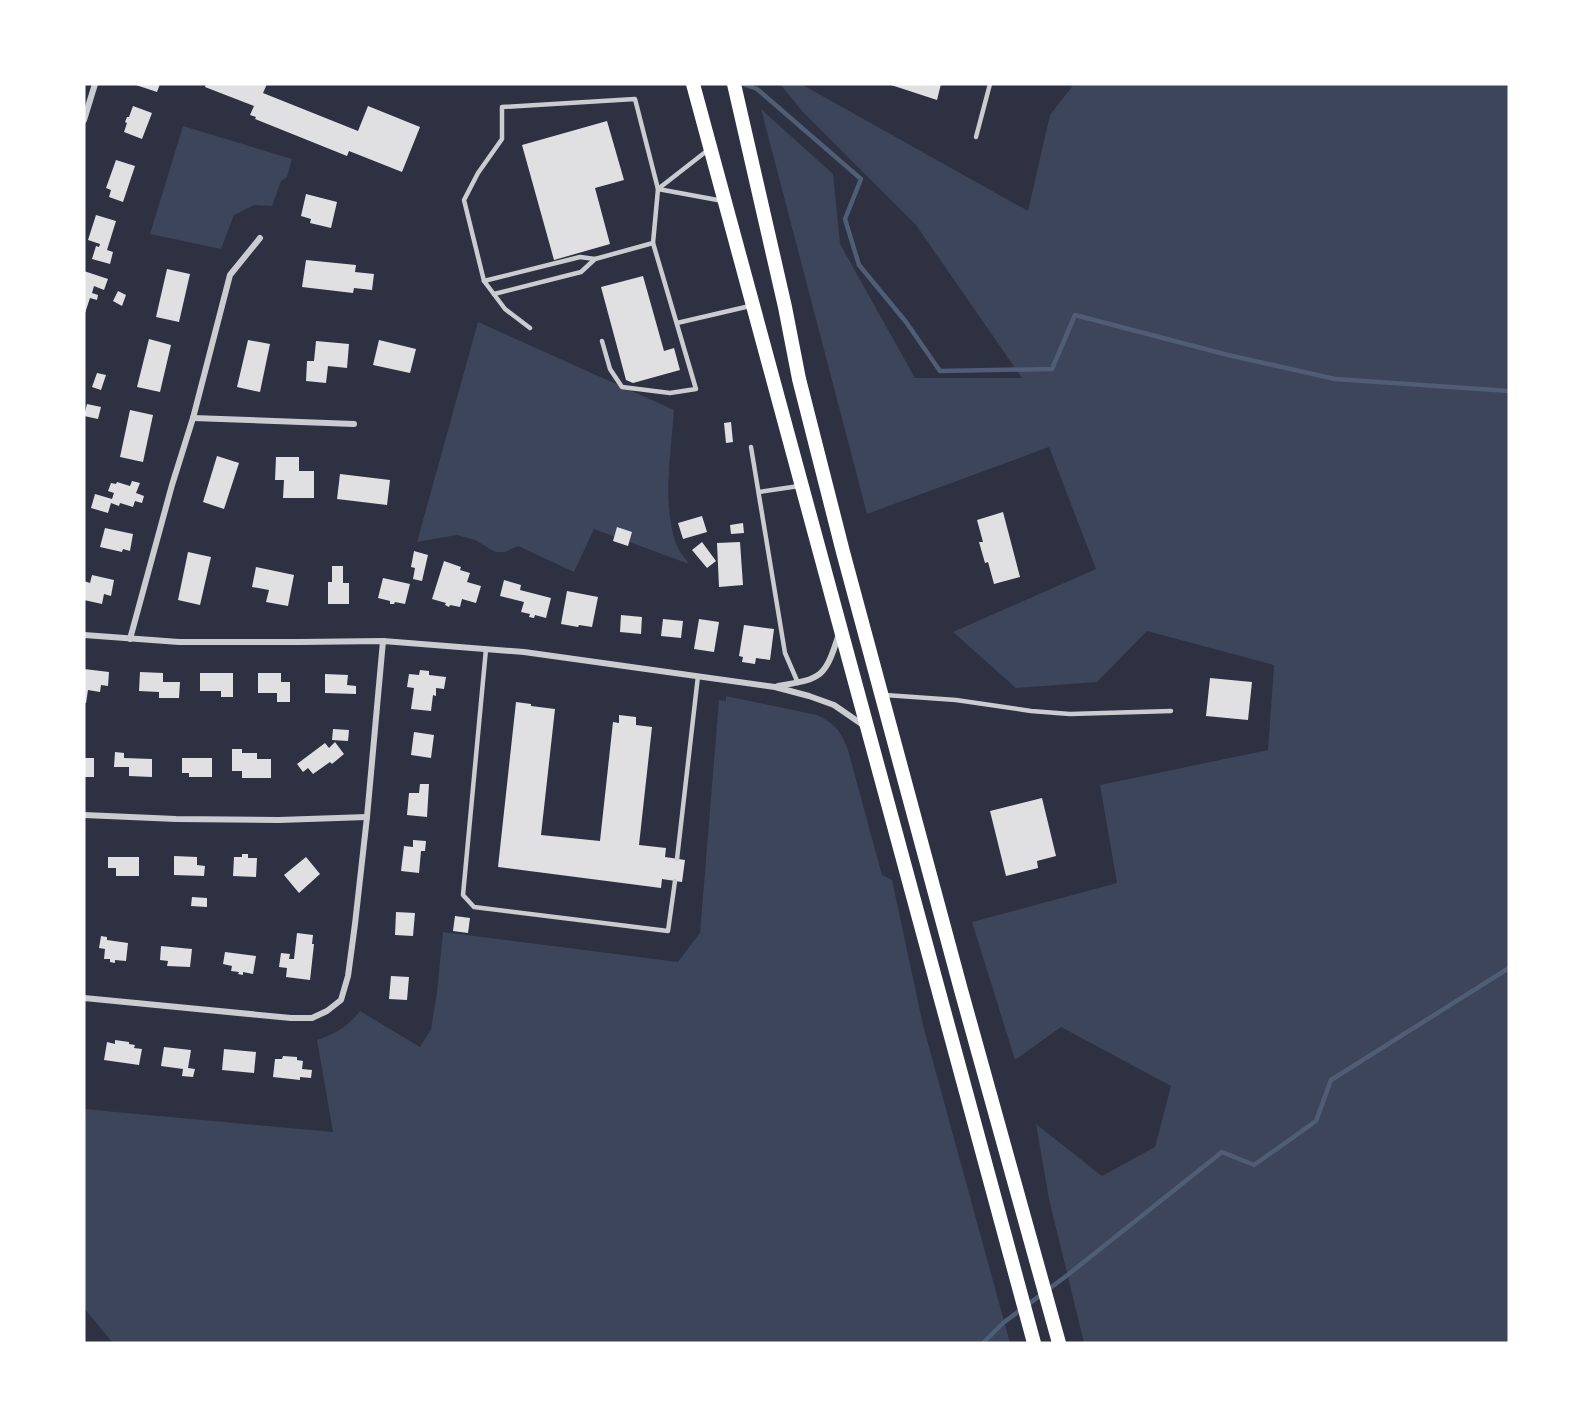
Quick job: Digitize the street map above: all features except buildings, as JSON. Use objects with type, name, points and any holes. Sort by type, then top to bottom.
[{"type":"main road","points":[[693,84],[1034,1343]]},
{"type":"main road","points":[[734,84],[805,402],[843,552],[1059,1343]]},
{"type":"street","points":[[84,120],[95,84]]},
{"type":"street","points":[[130,639],[172,485],[193,418],[230,274],[260,238]]},
{"type":"street","points":[[193,418],[354,424]]},
{"type":"street","points":[[775,687],[808,681],[823,672],[841,628]]},
{"type":"street","points":[[84,635],[223,642],[383,641],[524,652],[775,687],[834,705],[867,728]]},
{"type":"street","points":[[84,998],[291,1018],[312,1017],[327,1011],[341,999],[348,976],[355,924],[383,641]]},
{"type":"street","points":[[84,815],[267,820],[367,817]]},
{"type":"lane","points":[[976,137],[990,84]]},
{"type":"lane","points":[[530,328],[505,309],[484,281],[464,200],[478,173],[502,139],[502,107],[635,99],[658,189],[653,243],[696,389],[670,393],[622,387],[610,369],[602,341]]},
{"type":"lane","points":[[658,189],[710,148]]},
{"type":"lane","points":[[658,189],[724,201]]},
{"type":"lane","points":[[484,281],[580,257],[595,259],[653,243]]},
{"type":"lane","points":[[494,294],[581,272],[595,259]]},
{"type":"lane","points":[[677,323],[752,305]]},
{"type":"lane","points":[[751,447],[785,653],[798,683]]},
{"type":"lane","points":[[759,492],[802,486]]},
{"type":"lane","points":[[486,649],[462,895],[474,907],[669,931],[675,881]]},
{"type":"lane","points":[[677,859],[698,676]]},
{"type":"lane","points":[[882,695],[957,700],[1031,711],[1070,714],[1171,711]]},
{"type":"shaded area","points":[[780,84],[801,84],[1028,211],[1050,115],[1074,84],[1509,84],[1509,1343],[1084,1343],[1049,1199],[1036,1124],[1102,1176],[1155,1147],[1171,1086],[1061,1027],[1015,1060],[972,922],[1117,883],[1100,785],[1268,750],[1274,665],[1147,631],[1097,682],[1016,688],[953,632],[1096,569],[1049,447],[867,514],[761,109],[833,174],[840,244],[915,378],[1022,378],[916,225],[803,112]]},
{"type":"shaded area","points":[[183,126],[292,159],[287,177],[281,181],[272,206],[254,205],[234,215],[221,249],[150,234]]},
{"type":"shaded area","points":[[478,322],[674,410],[668,495],[669,512],[676,544],[689,564],[594,529],[574,572],[518,546],[505,552],[495,552],[475,540],[457,535],[417,542]]},
{"type":"shaded area","points":[[726,696],[817,715],[837,729],[845,743],[882,875],[892,880],[923,1025],[1010,1343],[113,1343],[84,1308],[84,1109],[333,1132],[317,1040],[341,1029],[360,1011],[420,1047],[431,1029],[443,932],[678,962],[700,933],[719,700],[726,701]]},
{"type":"waterway","points":[[743,84],[757,89],[861,179],[845,219],[859,265],[906,322],[940,371],[1052,369],[1075,315],[1228,355],[1335,379],[1509,391]]},
{"type":"waterway","points":[[983,1343],[1003,1323],[1065,1277],[1222,1152],[1254,1165],[1316,1121],[1331,1080],[1509,968]]}]
